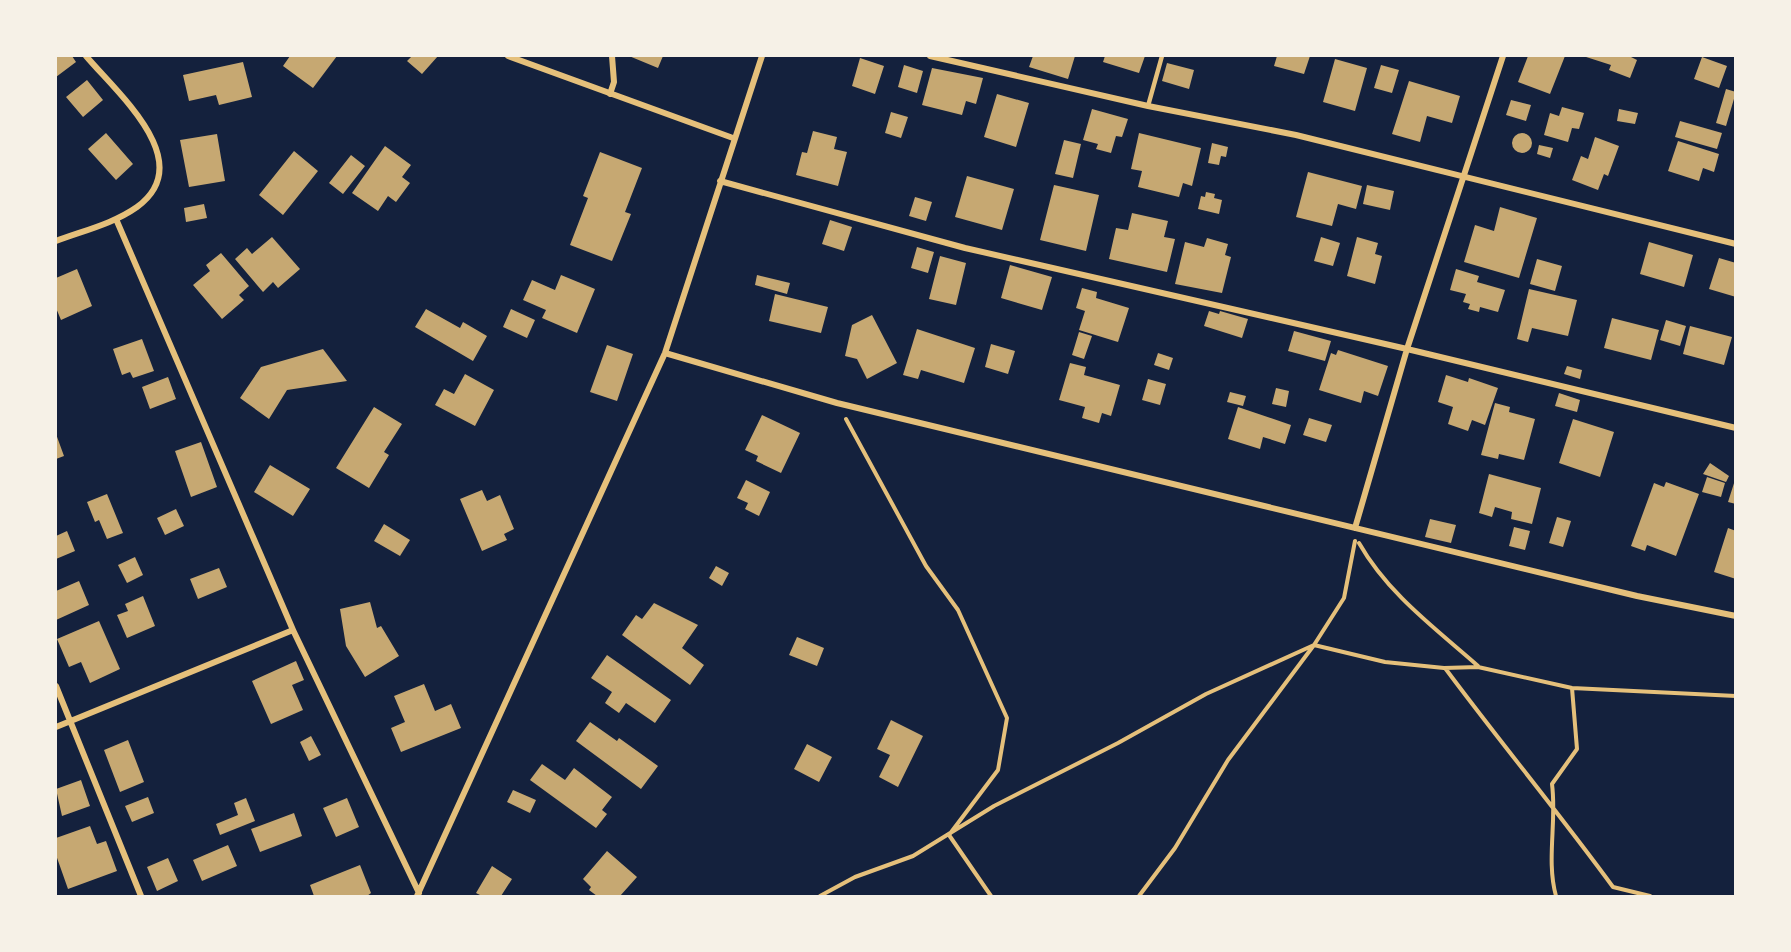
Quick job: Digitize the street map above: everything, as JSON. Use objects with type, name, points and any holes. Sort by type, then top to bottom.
[{"type":"street","points":[[56,241],[116,219],[136,207],[152,194],[159,179],[160,163],[150,134],[86,56]]},
{"type":"street","points":[[508,56],[733,138]]},
{"type":"street","points":[[610,94],[614,82],[612,56]]},
{"type":"street","points":[[418,895],[665,353],[733,138],[762,56]]},
{"type":"street","points":[[930,56],[1148,106],[1296,135],[1639,218],[1736,244]]},
{"type":"street","points":[[1355,528],[1407,349],[1503,56]]},
{"type":"street","points":[[720,181],[965,248],[1407,349],[1736,428]]},
{"type":"street","points":[[116,219],[293,630],[418,895]]},
{"type":"street","points":[[665,353],[837,403],[1637,596],[1736,616]]},
{"type":"street","points":[[56,727],[293,630]]},
{"type":"street","points":[[56,686],[141,897]]},
{"type":"lane","points":[[1148,106],[1162,56]]},
{"type":"path","points":[[837,403],[926,566],[958,610],[1007,718],[998,770],[949,836]]},
{"type":"path","points":[[1139,897],[1175,848],[1228,760],[1314,645],[1344,598],[1356,537],[1370,563],[1395,593],[1478,667]]},
{"type":"path","points":[[820,897],[855,877],[913,856],[949,836],[994,806],[1118,743],[1206,694],[1314,645],[1386,662],[1444,668],[1478,667],[1572,688],[1736,696]]},
{"type":"path","points":[[1444,668],[1498,740],[1555,807],[1613,887],[1650,897]]},
{"type":"path","points":[[1556,897],[1551,877],[1555,807],[1552,784],[1577,748],[1572,688]]},
{"type":"path","points":[[949,836],[991,897]]},
{"type":"building","points":[[56,56],[72,56],[76,62],[56,77]]},
{"type":"building","points":[[290,56],[337,56],[313,88],[283,66]]},
{"type":"building","points":[[412,56],[438,56],[422,74],[407,61]]},
{"type":"building","points":[[629,56],[663,56],[658,68]]},
{"type":"building","points":[[1033,56],[1075,56],[1068,79],[1029,67]]},
{"type":"building","points":[[1105,56],[1145,56],[1139,73],[1103,62]]},
{"type":"building","points":[[1277,56],[1310,56],[1304,74],[1274,66]]},
{"type":"building","points":[[1528,56],[1565,56],[1550,94],[1518,82]]},
{"type":"building","points":[[1583,56],[1629,56],[1637,60],[1630,78],[1609,70],[1611,65]]},
{"type":"building","points":[[1702,57],[1727,66],[1719,88],[1694,79]]},
{"type":"building","points":[[860,58],[884,66],[875,94],[852,86]]},
{"type":"building","points":[[1335,59],[1367,68],[1355,111],[1323,102]]},
{"type":"building","points":[[243,62],[252,97],[219,105],[216,95],[189,101],[183,75]]},
{"type":"building","points":[[1167,63],[1194,70],[1189,89],[1162,81]]},
{"type":"building","points":[[904,65],[923,71],[917,93],[898,87]]},
{"type":"building","points":[[1381,65],[1399,70],[1392,93],[1374,88]]},
{"type":"building","points":[[932,68],[983,78],[976,104],[966,101],[962,115],[922,105]]},
{"type":"building","points":[[87,80],[103,100],[83,117],[66,97]]},
{"type":"building","points":[[1409,81],[1460,96],[1452,123],[1427,116],[1420,142],[1392,134]]},
{"type":"building","points":[[1726,89],[1736,92],[1726,126],[1716,123]]},
{"type":"building","points":[[997,94],[1029,103],[1016,147],[984,137]]},
{"type":"building","points":[[1511,100],[1531,105],[1526,121],[1506,115]]},
{"type":"building","points":[[1562,107],[1584,113],[1579,129],[1572,128],[1568,142],[1544,135],[1550,113],[1559,116]]},
{"type":"building","points":[[1092,109],[1128,119],[1122,137],[1116,136],[1111,153],[1096,149],[1098,144],[1083,140]]},
{"type":"building","points":[[1619,109],[1638,113],[1635,124],[1617,121]]},
{"type":"building","points":[[891,112],[908,117],[901,138],[885,133]]},
{"type":"building","points":[[1680,121],[1722,133],[1717,149],[1675,137]]},
{"type":"building","points":[[813,131],[837,137],[834,149],[847,152],[838,186],[796,175],[802,152],[807,153]]},
{"type":"building","points":[[106,133],[133,164],[116,180],[88,149]]},
{"type":"building","points":[[1139,133],[1201,148],[1192,186],[1183,183],[1179,197],[1138,187],[1142,171],[1131,169]]},
{"type":"building","points":[[1522,133],[1529,136],[1532,143],[1529,150],[1522,153],[1515,150],[1512,143],[1515,136]]},
{"type":"building","points":[[217,134],[225,181],[189,187],[180,140]]},
{"type":"building","points":[[1595,137],[1619,146],[1608,176],[1604,174],[1598,190],[1572,180],[1581,156],[1588,159]]},
{"type":"building","points":[[1064,140],[1081,144],[1073,178],[1055,174]]},
{"type":"building","points":[[1678,141],[1719,154],[1714,172],[1703,168],[1699,181],[1668,171]]},
{"type":"building","points":[[1212,143],[1228,147],[1226,157],[1221,156],[1219,165],[1208,163]]},
{"type":"building","points":[[1539,145],[1553,148],[1550,158],[1537,154]]},
{"type":"building","points":[[385,146],[411,165],[402,177],[410,183],[396,202],[388,196],[378,211],[352,193]]},
{"type":"building","points":[[294,151],[318,171],[283,215],[259,195]]},
{"type":"building","points":[[600,152],[642,168],[625,212],[631,214],[612,261],[570,245],[588,198],[583,196]]},
{"type":"building","points":[[351,155],[365,166],[343,194],[329,183]]},
{"type":"building","points":[[1308,172],[1362,186],[1356,209],[1338,204],[1332,226],[1296,217]]},
{"type":"building","points":[[967,176],[1014,189],[1002,230],[955,217]]},
{"type":"building","points":[[1054,185],[1099,195],[1086,251],[1040,240]]},
{"type":"building","points":[[1367,185],[1394,191],[1390,210],[1363,204]]},
{"type":"building","points":[[1206,192],[1215,194],[1214,198],[1222,200],[1219,214],[1198,209],[1201,196],[1205,197]]},
{"type":"building","points":[[915,197],[932,202],[926,221],[909,216]]},
{"type":"building","points":[[204,204],[207,218],[186,222],[184,208]]},
{"type":"building","points":[[1500,207],[1537,218],[1519,278],[1464,262],[1475,225],[1494,231]]},
{"type":"building","points":[[1132,213],[1168,221],[1164,237],[1175,239],[1167,272],[1109,259],[1116,228],[1128,230]]},
{"type":"building","points":[[830,220],[852,227],[844,251],[822,244]]},
{"type":"building","points":[[272,237],[300,269],[278,288],[273,282],[263,292],[235,259],[247,248],[252,254]]},
{"type":"building","points":[[1321,237],[1340,243],[1333,266],[1314,261]]},
{"type":"building","points":[[1357,237],[1378,243],[1375,254],[1382,256],[1375,284],[1347,276]]},
{"type":"building","points":[[1207,238],[1228,244],[1225,255],[1231,257],[1222,293],[1175,284],[1185,242],[1204,247]]},
{"type":"building","points":[[1649,242],[1693,255],[1684,287],[1640,274]]},
{"type":"building","points":[[917,247],[934,252],[928,273],[911,268]]},
{"type":"building","points":[[221,253],[249,286],[239,295],[244,300],[222,319],[193,285],[210,271],[206,265]]},
{"type":"building","points":[[940,256],[966,263],[956,305],[929,299]]},
{"type":"building","points":[[1719,258],[1736,263],[1736,297],[1709,289]]},
{"type":"building","points":[[1537,259],[1562,266],[1555,291],[1530,284]]},
{"type":"building","points":[[1010,265],[1052,277],[1042,310],[1001,298]]},
{"type":"building","points":[[77,269],[92,306],[61,320],[56,308],[56,278]]},
{"type":"building","points":[[1456,269],[1479,276],[1477,282],[1505,290],[1498,312],[1480,307],[1479,312],[1468,309],[1470,304],[1463,302],[1466,294],[1450,290]]},
{"type":"building","points":[[561,275],[595,289],[577,333],[542,318],[546,310],[523,300],[532,280],[555,290]]},
{"type":"building","points":[[757,275],[790,283],[787,294],[755,285]]},
{"type":"building","points":[[1082,288],[1097,292],[1096,298],[1129,308],[1118,342],[1079,330],[1085,311],[1076,308]]},
{"type":"building","points":[[1529,289],[1577,300],[1568,336],[1532,328],[1528,342],[1517,339]]},
{"type":"building","points":[[775,294],[828,307],[821,333],[769,321]]},
{"type":"building","points":[[426,309],[460,328],[463,322],[487,336],[473,361],[415,327]]},
{"type":"building","points":[[511,309],[535,320],[527,338],[503,327]]},
{"type":"building","points":[[1209,311],[1219,314],[1220,311],[1248,319],[1242,338],[1204,326]]},
{"type":"building","points":[[872,315],[897,363],[867,379],[857,359],[845,356],[852,325]]},
{"type":"building","points":[[1612,318],[1659,330],[1651,360],[1604,348]]},
{"type":"building","points":[[1666,320],[1686,326],[1680,346],[1660,340]]},
{"type":"building","points":[[1690,326],[1732,337],[1724,365],[1683,354]]},
{"type":"building","points":[[917,329],[975,348],[964,383],[921,370],[918,379],[903,375]]},
{"type":"building","points":[[1294,331],[1331,341],[1325,361],[1288,351]]},
{"type":"building","points":[[1079,332],[1092,336],[1084,359],[1072,355]]},
{"type":"building","points":[[142,339],[154,371],[133,378],[130,372],[122,375],[113,349]]},
{"type":"building","points":[[991,344],[1015,351],[1008,374],[985,367]]},
{"type":"building","points":[[607,345],[633,354],[617,401],[590,392]]},
{"type":"building","points":[[323,349],[347,381],[287,390],[269,419],[240,398],[261,367]]},
{"type":"building","points":[[1338,350],[1388,366],[1378,396],[1364,391],[1361,403],[1319,390],[1331,353],[1336,355]]},
{"type":"building","points":[[1158,353],[1173,358],[1169,370],[1154,365]]},
{"type":"building","points":[[1070,363],[1086,367],[1084,375],[1120,385],[1111,416],[1102,413],[1099,423],[1082,418],[1085,407],[1059,400]]},
{"type":"building","points":[[1567,366],[1582,370],[1580,379],[1564,374]]},
{"type":"building","points":[[465,374],[494,390],[475,426],[435,405],[444,389],[454,394]]},
{"type":"building","points":[[1446,375],[1468,382],[1469,378],[1498,388],[1485,425],[1472,420],[1468,431],[1448,424],[1453,407],[1438,402]]},
{"type":"building","points":[[168,377],[176,399],[150,409],[142,387]]},
{"type":"building","points":[[1148,379],[1166,384],[1160,405],[1142,400]]},
{"type":"building","points":[[1276,388],[1289,391],[1286,407],[1272,404]]},
{"type":"building","points":[[1230,392],[1246,396],[1243,406],[1227,402]]},
{"type":"building","points":[[1559,393],[1580,400],[1577,412],[1555,406]]},
{"type":"building","points":[[1495,403],[1510,407],[1509,412],[1535,419],[1524,460],[1499,454],[1498,459],[1481,455]]},
{"type":"building","points":[[374,407],[402,424],[384,452],[389,455],[369,488],[336,468]]},
{"type":"building","points":[[1238,407],[1291,425],[1285,444],[1263,437],[1260,449],[1228,439]]},
{"type":"building","points":[[762,415],[800,433],[781,473],[756,461],[758,456],[745,450]]},
{"type":"building","points":[[1309,418],[1332,425],[1326,442],[1303,435]]},
{"type":"building","points":[[1573,419],[1614,432],[1600,477],[1559,463]]},
{"type":"building","points":[[56,434],[64,456],[56,459]]},
{"type":"building","points":[[201,442],[217,487],[191,497],[175,451]]},
{"type":"building","points":[[1710,463],[1729,476],[1726,482],[1703,474]]},
{"type":"building","points":[[270,465],[310,489],[293,516],[254,492]]},
{"type":"building","points":[[1489,474],[1541,488],[1532,524],[1511,519],[1512,512],[1495,507],[1492,517],[1479,513]]},
{"type":"building","points":[[1707,477],[1725,483],[1721,497],[1702,492]]},
{"type":"building","points":[[746,480],[770,492],[759,516],[745,509],[748,503],[737,498]]},
{"type":"building","points":[[1736,480],[1736,504],[1728,502]]},
{"type":"building","points":[[1666,482],[1699,494],[1676,556],[1647,545],[1645,551],[1631,546],[1654,483],[1664,487]]},
{"type":"building","points":[[482,490],[487,501],[500,495],[514,529],[504,534],[507,540],[482,551],[460,499]]},
{"type":"building","points":[[107,494],[123,533],[107,539],[99,520],[95,522],[87,502]]},
{"type":"building","points":[[176,509],[184,526],[165,535],[157,518]]},
{"type":"building","points":[[1557,517],[1571,521],[1563,547],[1549,543]]},
{"type":"building","points":[[1430,519],[1456,525],[1451,543],[1425,537]]},
{"type":"building","points":[[384,524],[410,540],[400,556],[374,541]]},
{"type":"building","points":[[1514,527],[1530,531],[1525,550],[1509,546]]},
{"type":"building","points":[[1728,528],[1736,531],[1736,579],[1714,572]]},
{"type":"building","points":[[67,531],[75,551],[56,559],[56,536]]},
{"type":"building","points":[[135,557],[143,575],[127,583],[118,565]]},
{"type":"building","points":[[716,566],[729,573],[722,586],[709,578]]},
{"type":"building","points":[[219,568],[227,587],[198,599],[190,579]]},
{"type":"building","points":[[79,581],[89,605],[56,620],[56,591]]},
{"type":"building","points":[[143,596],[155,626],[127,638],[117,615],[128,611],[125,604]]},
{"type":"building","points":[[370,602],[377,628],[381,626],[399,656],[365,677],[346,646],[340,609]]},
{"type":"building","points":[[654,603],[698,625],[682,648],[704,665],[690,685],[622,635],[636,615],[642,619]]},
{"type":"building","points":[[99,621],[120,669],[90,683],[81,662],[69,667],[57,639]]},
{"type":"building","points":[[797,637],[824,648],[817,666],[789,655]]},
{"type":"building","points":[[607,655],[671,700],[655,723],[626,703],[619,713],[605,703],[612,692],[591,678]]},
{"type":"building","points":[[296,661],[304,680],[292,685],[303,710],[271,724],[252,681]]},
{"type":"building","points":[[424,684],[435,711],[451,704],[461,728],[401,752],[391,728],[405,722],[394,696]]},
{"type":"building","points":[[891,720],[923,736],[898,787],[879,777],[890,755],[877,749]]},
{"type":"building","points":[[590,722],[617,741],[619,738],[658,766],[641,789],[576,741]]},
{"type":"building","points":[[311,736],[321,755],[309,761],[300,742]]},
{"type":"building","points":[[128,740],[144,782],[120,792],[104,750]]},
{"type":"building","points":[[807,744],[832,757],[819,782],[794,769]]},
{"type":"building","points":[[542,764],[565,780],[574,768],[612,797],[602,810],[607,814],[596,828],[530,780]]},
{"type":"building","points":[[81,780],[90,806],[62,816],[56,789]]},
{"type":"building","points":[[513,790],[536,800],[530,813],[507,802]]},
{"type":"building","points":[[148,797],[154,813],[132,822],[125,806]]},
{"type":"building","points":[[246,798],[255,821],[220,835],[216,824],[238,815],[234,803]]},
{"type":"building","points":[[347,798],[359,827],[336,837],[323,808]]},
{"type":"building","points":[[294,813],[302,836],[260,852],[251,829]]},
{"type":"building","points":[[90,826],[97,844],[106,841],[117,871],[68,889],[56,855],[56,838]]},
{"type":"building","points":[[228,845],[237,866],[202,881],[193,860]]},
{"type":"building","points":[[607,851],[637,877],[620,896],[597,896],[589,890],[591,887],[583,879]]},
{"type":"building","points":[[168,858],[178,881],[157,891],[147,867]]},
{"type":"building","points":[[360,865],[371,893],[367,896],[314,896],[310,885]]},
{"type":"building","points":[[492,866],[512,879],[501,896],[482,896],[476,893]]}]
